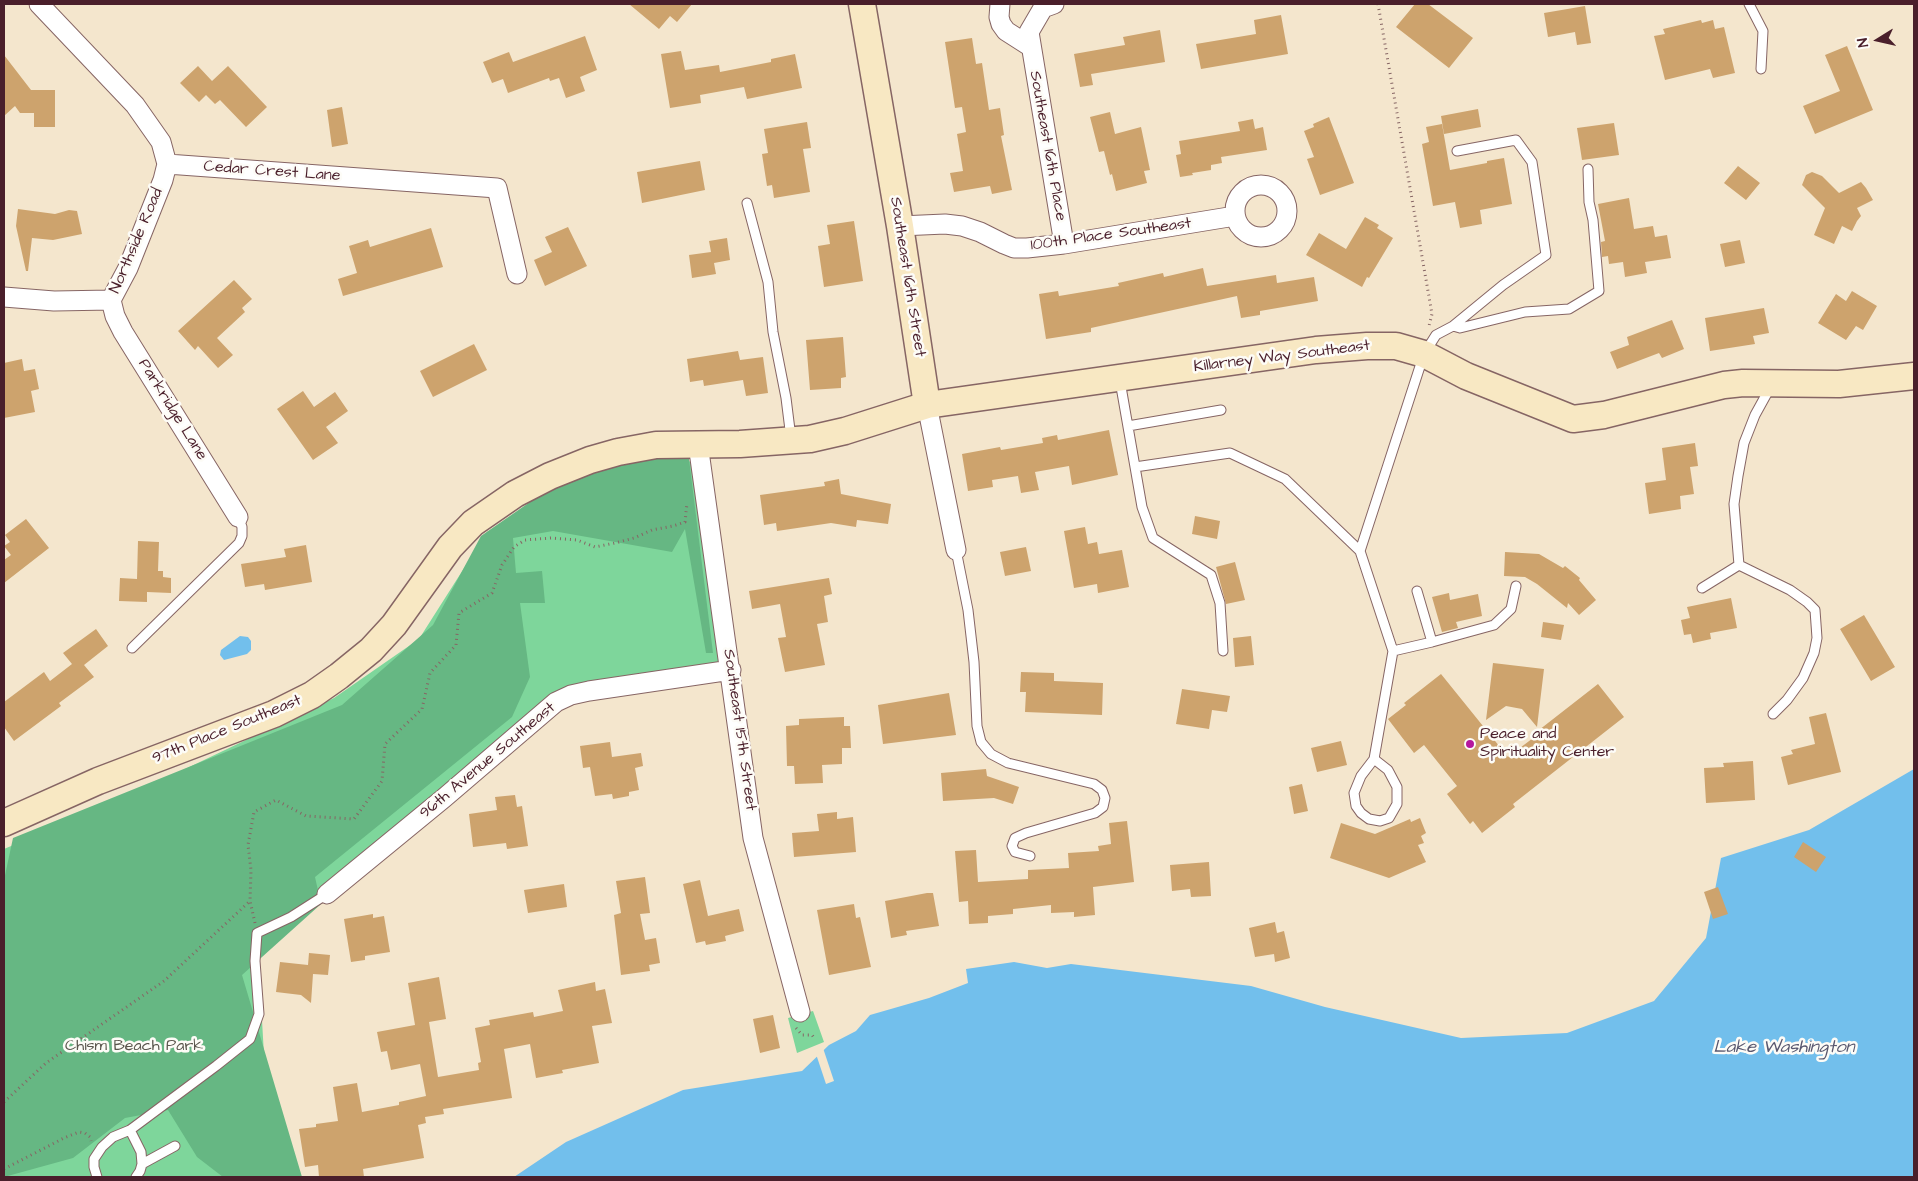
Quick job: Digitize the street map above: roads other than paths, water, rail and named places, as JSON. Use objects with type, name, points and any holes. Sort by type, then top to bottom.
[{"type":"street","points":[[39,4],[135,105],[161,142],[167,164]]},
{"type":"street","name":"Southeast 16th Street","points":[[862,4],[900,226],[927,405],[956,550]]},
{"type":"street","name":"Southeast 16th Place","points":[[1000,4],[998,9],[1001,24],[1012,36],[1031,48]]},
{"type":"street","name":"Southeast 16th Place","points":[[1054,4],[1043,8],[1029,32],[1064,244]]},
{"type":"street","name":"Cedar Crest Lane","points":[[167,164],[497,188],[517,274]]},
{"type":"street","name":"Northside Road","points":[[4,297],[54,301],[111,300],[128,268],[163,180],[167,164]]},
{"type":"street","name":"100th Place Southeast","points":[[900,226],[945,224],[962,226],[1014,248],[1064,244],[1236,216]]},
{"type":"street","name":"Parkridge Lane","points":[[111,300],[115,316],[124,332],[238,517]]},
{"type":"street","name":"Killarney Way Southeast","points":[[698,444],[740,444],[810,439],[845,432],[927,405],[1316,350],[1367,346],[1396,346],[1424,354],[1466,376],[1573,419],[1604,414],[1724,385],[1839,384],[1914,376]]},
{"type":"street","name":"Southeast 15th Street","points":[[698,444],[754,838],[800,1012]]},
{"type":"street","name":"97th Place Southeast","points":[[4,823],[98,781],[274,714],[312,695],[371,650],[404,613],[450,547],[473,523],[515,494],[550,476],[590,460],[656,445],[698,444]]},
{"type":"street","name":"96th Avenue Southeast","points":[[327,894],[444,798],[556,702],[571,695],[589,691],[731,670]]},
{"type":"lane","points":[[1749,4],[1763,31],[1761,69]]},
{"type":"lane","points":[[1360,551],[1424,354],[1436,335],[1454,326],[1503,285],[1546,255],[1532,162],[1516,140],[1457,151]]},
{"type":"lane","points":[[1454,326],[1460,328],[1525,312],[1570,309],[1599,291],[1589,202],[1588,169]]},
{"type":"lane","points":[[747,203],[768,282],[773,332],[792,441]]},
{"type":"lane","points":[[1120,378],[1142,507],[1154,538],[1211,575],[1220,602],[1223,651]]},
{"type":"lane","points":[[1739,565],[1734,504],[1739,468],[1744,443],[1755,415],[1772,384]]},
{"type":"lane","points":[[1128,426],[1221,410]]},
{"type":"lane","points":[[1135,467],[1230,453],[1285,479],[1360,551],[1393,651],[1374,759],[1362,776],[1354,793],[1356,806],[1361,813],[1369,819],[1380,821],[1389,818],[1397,804],[1397,787],[1388,770],[1374,759]]},
{"type":"lane","points":[[132,648],[239,543],[242,536],[242,527],[238,517]]},
{"type":"lane","points":[[956,550],[968,610],[974,662],[977,726],[980,742],[991,754],[1008,763],[1094,784],[1102,790],[1105,798],[1103,807],[1095,813],[1015,838],[1012,846],[1015,852],[1030,856]]},
{"type":"lane","points":[[1702,588],[1739,565]]},
{"type":"lane","points":[[1739,565],[1790,590],[1815,610],[1817,638],[1814,653],[1803,678],[1787,700],[1773,714]]},
{"type":"lane","points":[[1393,651],[1494,625],[1511,610],[1516,586]]},
{"type":"lane","points":[[1418,591],[1432,642]]},
{"type":"lane","points":[[97,1177],[94,1159],[102,1147],[113,1137],[130,1130],[250,1039],[259,1014],[255,961],[257,933],[291,917],[327,894]]},
{"type":"lane","points":[[130,1130],[141,1152],[142,1164],[136,1177]]},
{"type":"lane","points":[[142,1164],[175,1146]]},
{"type":"water","points":[[240,636],[248,637],[251,641],[251,650],[247,654],[224,660],[220,655],[221,650]]},
{"type":"water","name":"Lake Washington","points":[[1914,769],[1914,1177],[514,1177],[566,1142],[683,1090],[802,1071],[829,1045],[856,1031],[870,1015],[929,998],[968,983],[966,969],[1014,962],[1047,968],[1071,964],[1251,986],[1325,1007],[1461,1038],[1567,1033],[1654,1001],[1706,938],[1721,858],[1809,830]]},
{"type":"place","name":"Peace and Spirituality Center","points":[[1470,744]]},
{"type":"park label","name":"Chism Beach Park","points":[[134,1047]]}]
